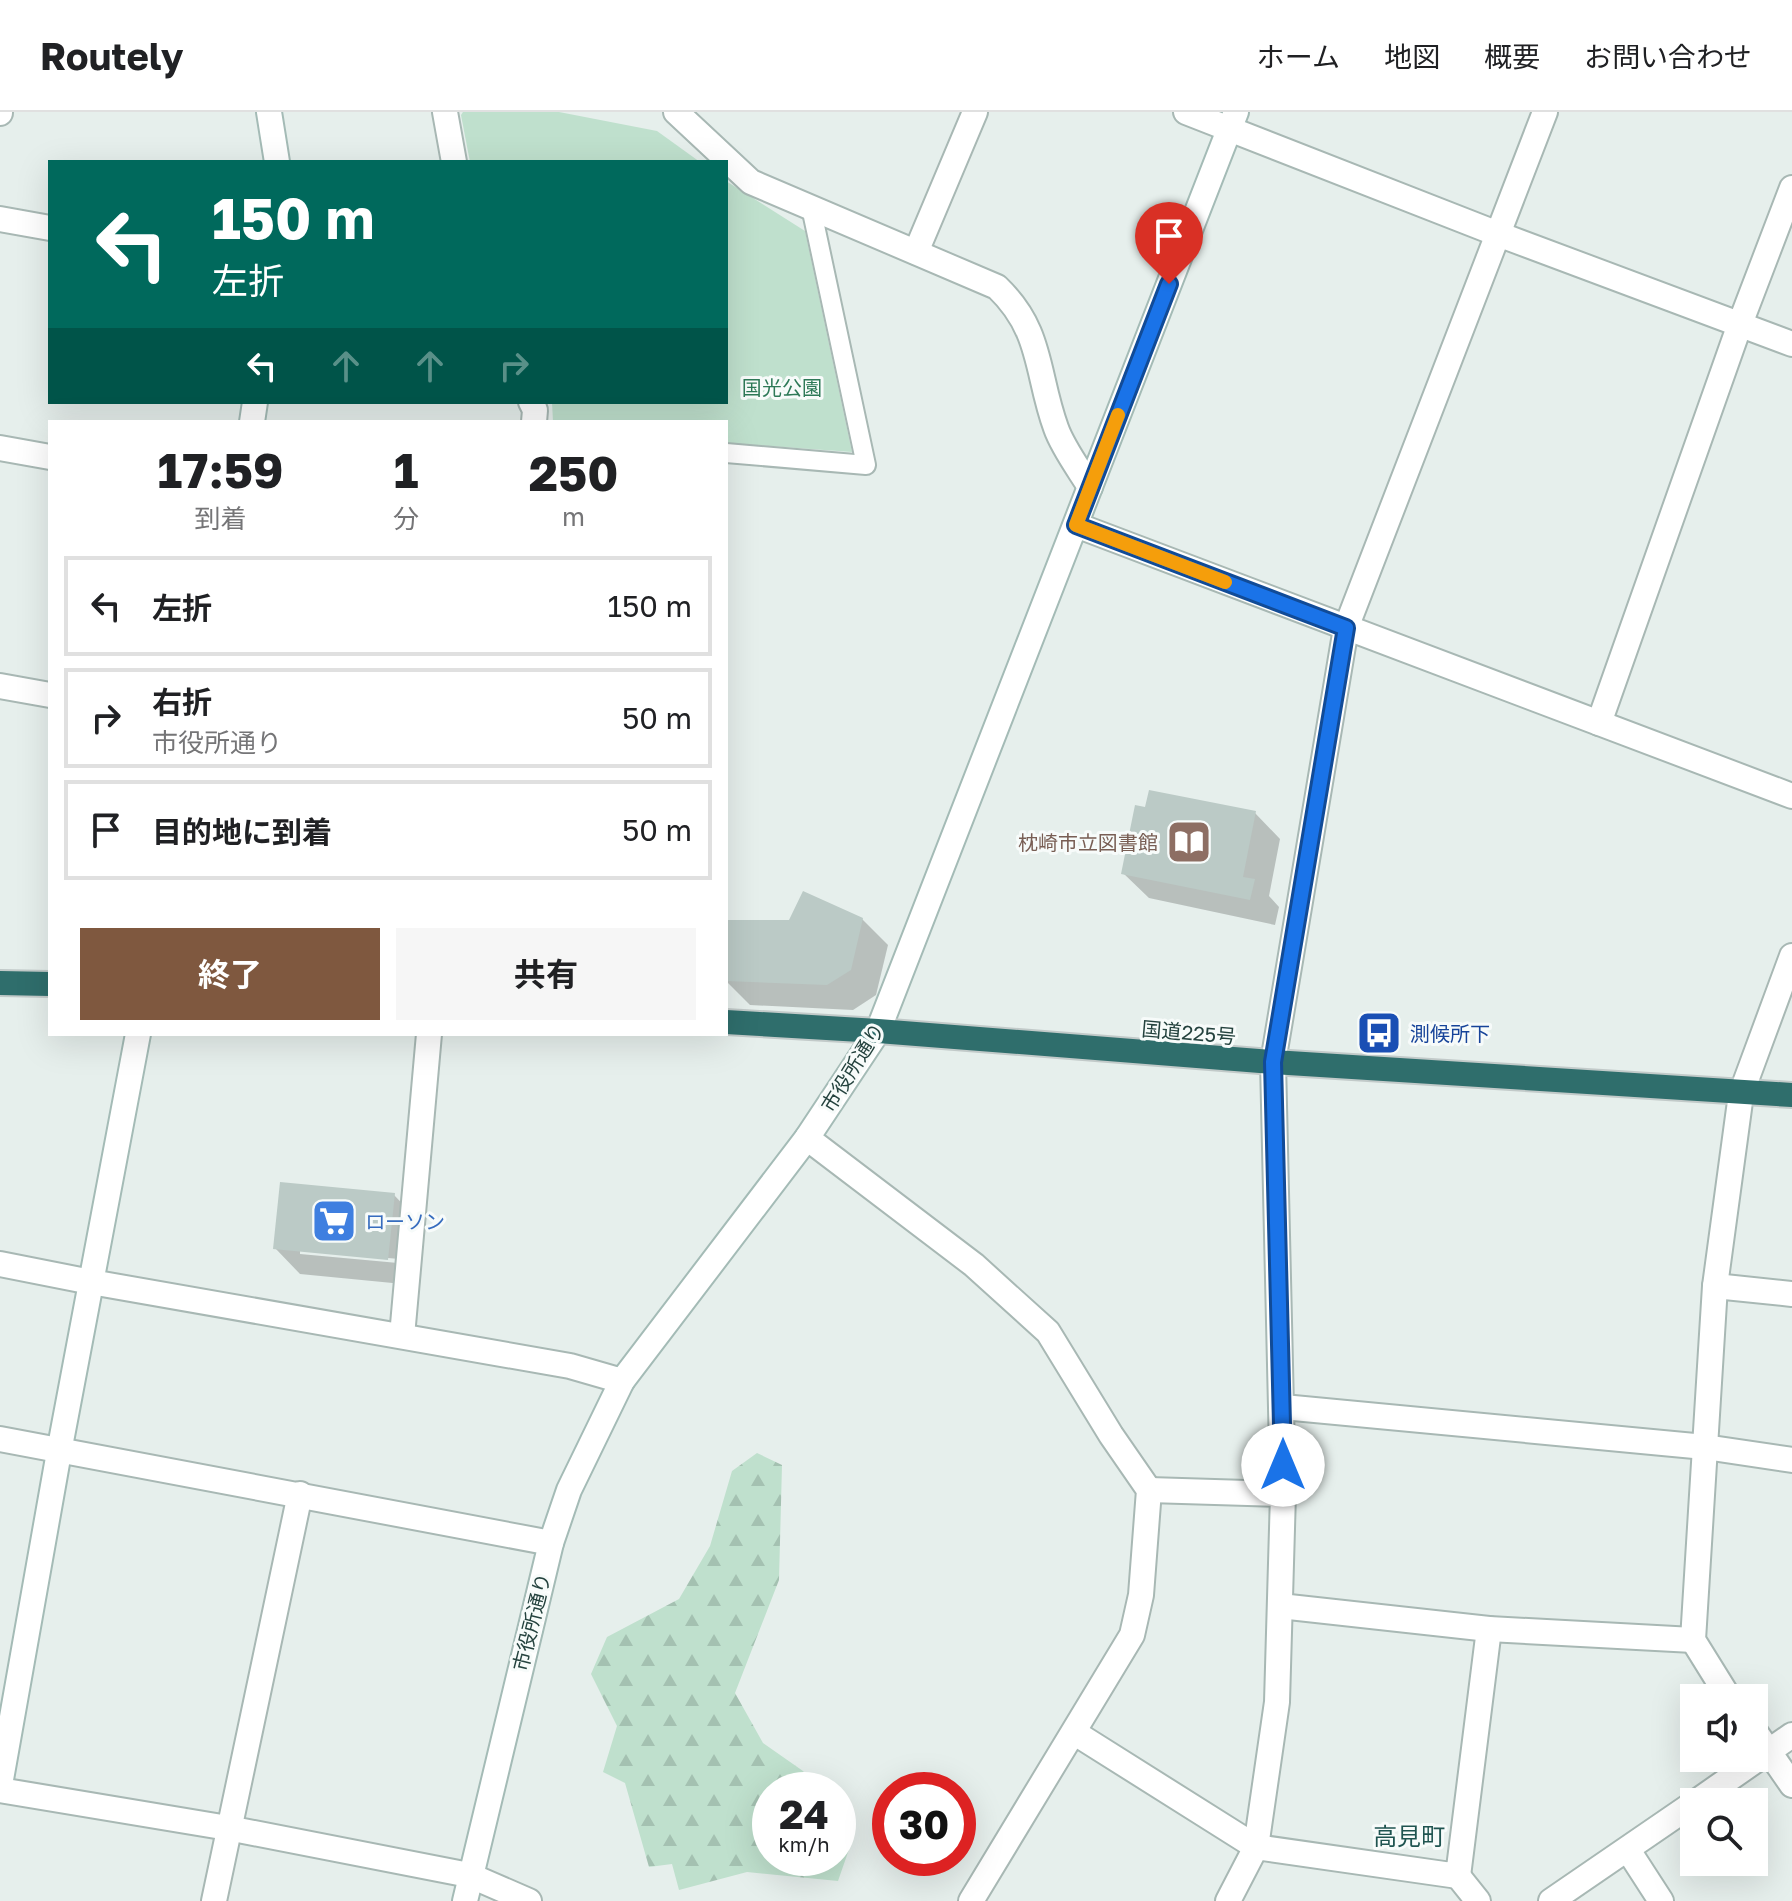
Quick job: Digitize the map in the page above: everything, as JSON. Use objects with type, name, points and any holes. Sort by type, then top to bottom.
[{"type":"highway","points":[[0,983],[48,984]]},
{"type":"highway","name":"国道225号","points":[[728,1022],[1273,1062],[1792,1095]]},
{"type":"street","points":[[269,112],[277,160]]},
{"type":"street","points":[[445,112],[454,160]]},
{"type":"street","points":[[676,112],[727,160]]},
{"type":"street","points":[[916,252],[975,112]]},
{"type":"street","points":[[1186,112],[1233,121],[1498,234],[1792,344]]},
{"type":"street","points":[[1228,1901],[1256,1847],[1277,1702],[1283,1407],[1273,1062],[1346,628],[1545,112]]},
{"type":"street","name":"市役所通り","points":[[465,1901],[551,1543],[569,1490],[622,1381],[807,1138],[878,1031],[1233,121]]},
{"type":"street","points":[[728,161],[751,182],[997,287],[1015,304],[1038,352],[1056,429],[1090,487]]},
{"type":"street","points":[[1599,723],[1740,324],[1792,188]]},
{"type":"street","points":[[0,219],[48,228]]},
{"type":"street","points":[[0,448],[48,457]]},
{"type":"street","points":[[1076,525],[1792,796]]},
{"type":"street","points":[[0,686],[48,695]]},
{"type":"street","points":[[1720,1684],[1693,1640],[1715,1286],[1741,1094],[1792,956]]},
{"type":"street","points":[[138,1036],[0,1787],[469,1875],[529,1901]]},
{"type":"street","points":[[402,1336],[429,1036]]},
{"type":"street","points":[[807,1138],[974,1265],[1048,1332],[1149,1490],[1141,1595],[1132,1635],[971,1901]]},
{"type":"street","points":[[0,1264],[570,1366],[622,1381]]},
{"type":"street","points":[[1715,1286],[1792,1294]]},
{"type":"street","points":[[1283,1407],[1705,1447],[1792,1460]]},
{"type":"street","points":[[0,1439],[551,1543]]},
{"type":"street","points":[[1149,1490],[1283,1494]]},
{"type":"street","points":[[214,1901],[300,1494]]},
{"type":"street","points":[[1280,1606],[1489,1629],[1693,1640]]},
{"type":"street","points":[[1458,1876],[1489,1629]]},
{"type":"street","points":[[1075,1733],[1256,1847],[1458,1876],[1478,1901]]},
{"type":"street","points":[[1768,1739],[1792,1735]]},
{"type":"street","points":[[1768,1750],[1792,1785]]},
{"type":"street","points":[[1711,1788],[1727,1772]]},
{"type":"street","points":[[1551,1901],[1680,1814]]},
{"type":"street","points":[[1628,1850],[1661,1901]]},
{"type":"lane","points":[[728,453],[866,465],[811,207]]},
{"type":"green space","points":[[463,112],[559,112],[657,131],[697,160],[470,160]]},
{"type":"green space","name":"国光公園","points":[[728,182],[805,231],[852,452],[728,443],[728,420],[553,420],[552,404],[728,404]]},
{"type":"green space","points":[[757,1453],[782,1465],[779,1580],[735,1693],[763,1743],[804,1772],[752,1772],[752,1872],[679,1890],[672,1864],[649,1867],[625,1783],[603,1772],[617,1726],[591,1674],[607,1637],[679,1599],[710,1546],[732,1471]]},
{"type":"green space","points":[[787,1876],[840,1876],[838,1881]]},
{"type":"building","name":"枕崎市立図書館","points":[[1149,790],[1256,811],[1243,877],[1255,879],[1250,900],[1121,874],[1135,805],[1145,807]]},
{"type":"building","points":[[803,891],[863,918],[851,970],[827,985],[728,981],[728,920],[789,920]]},
{"type":"building","name":"ローソン","points":[[280,1182],[395,1193],[388,1260],[273,1249]]},
{"type":"slow traffic","points":[[1118,415],[1076,525],[1225,582]]},
{"type":"place","name":"枕崎市立図書館","points":[[1189,842]]},
{"type":"place","name":"測候所下","points":[[1379,1033]]},
{"type":"place","name":"ローソン","points":[[334,1221]]},
{"type":"district","name":"高見町","points":[[1409,1835]]},
{"type":"route","points":[[1169,284],[1076,525],[1346,628],[1273,1062],[1283,1465]]}]
